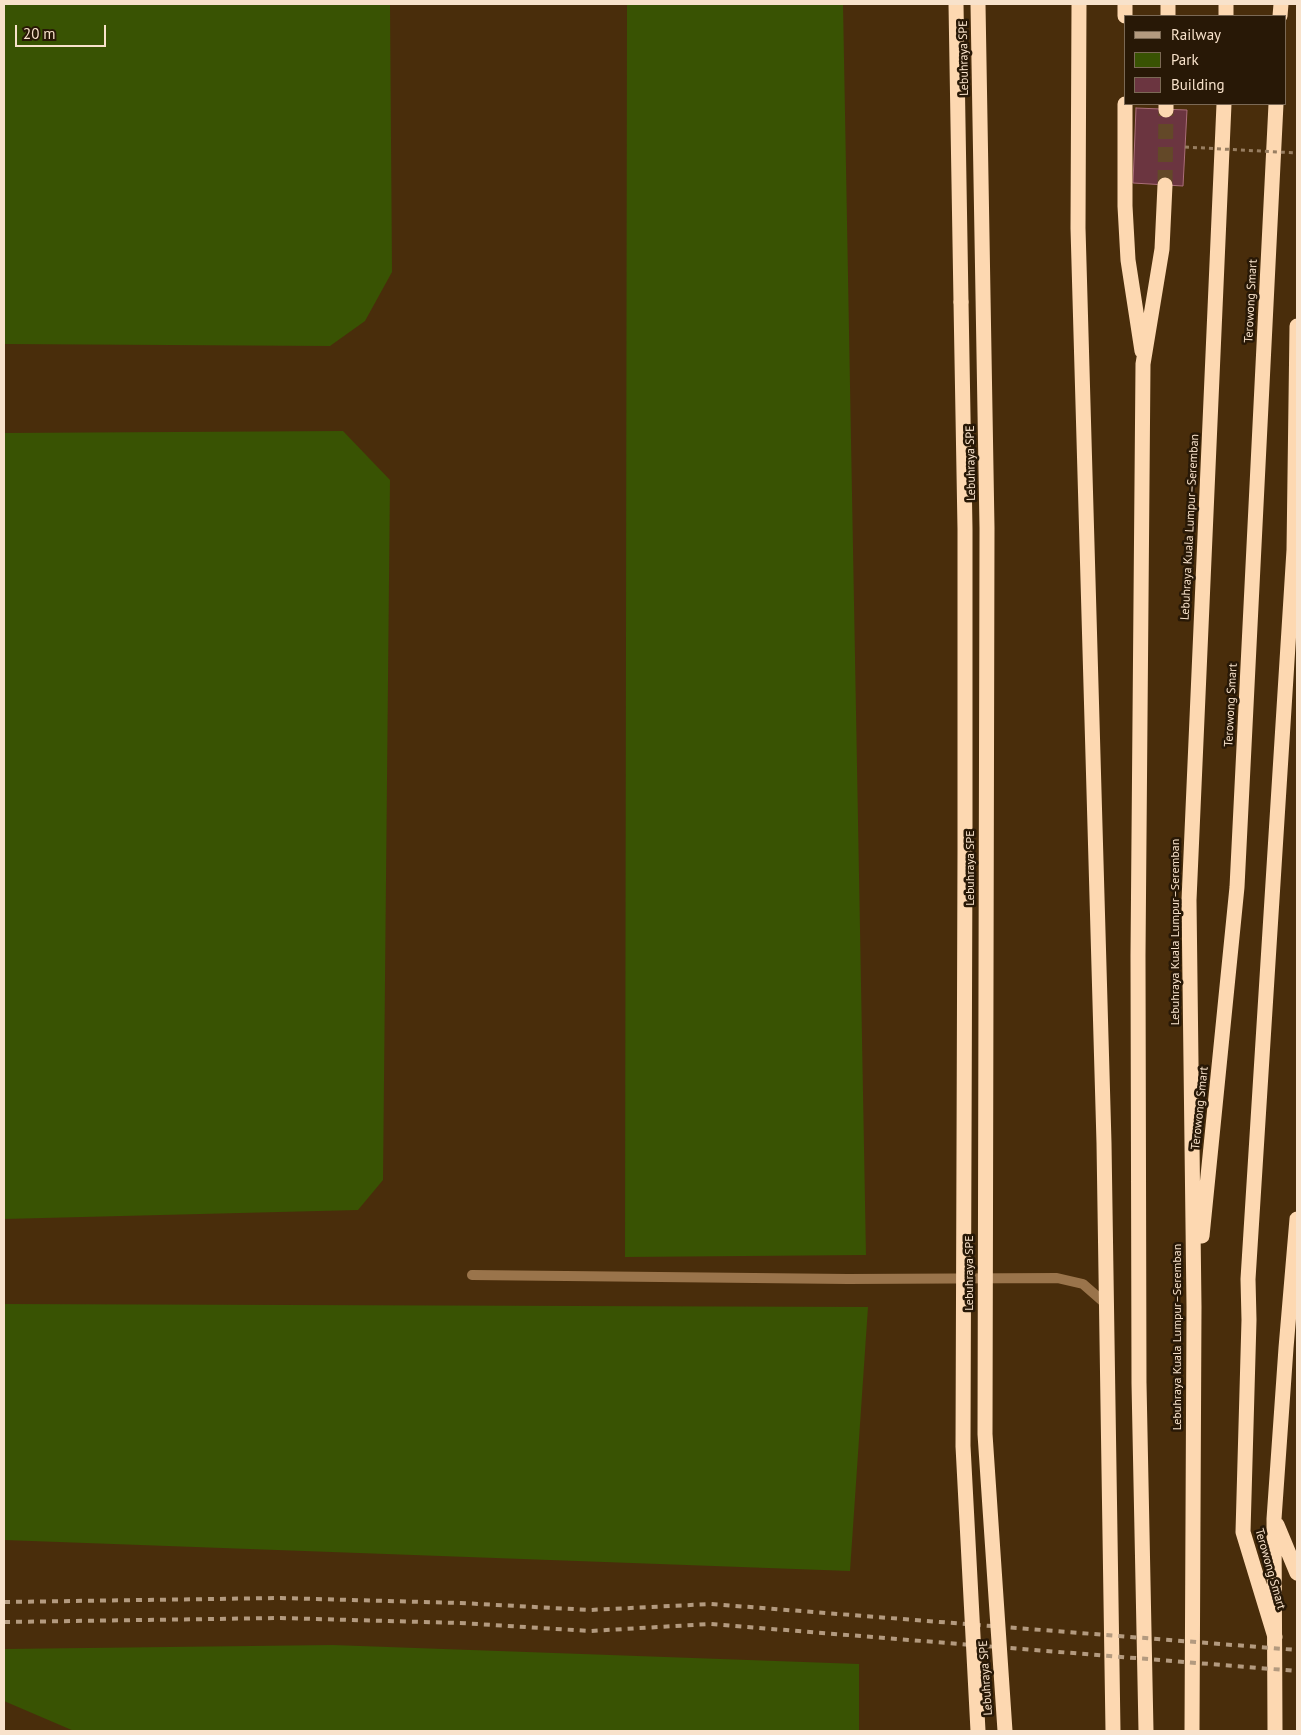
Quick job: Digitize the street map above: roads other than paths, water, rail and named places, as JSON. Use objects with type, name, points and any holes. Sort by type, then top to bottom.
[{"type":"highway","name":"Lebuhraya SPE","points":[[956,4],[965,529],[963,1446],[978,1731]]},
{"type":"highway","name":"Lebuhraya SPE","points":[[978,4],[987,528],[985,1434],[1005,1731]]},
{"type":"highway","points":[[1079,4],[1078,228],[1104,1123],[1113,1731]]},
{"type":"highway","points":[[1125,105],[1125,206],[1128,260],[1144,364]]},
{"type":"highway","name":"Lebuhraya Kuala Lumpur–Seremban","points":[[1192,1731],[1194,1307],[1189,900],[1224,105]]},
{"type":"highway","name":"Terowong Smart","points":[[1194,1307],[1237,887],[1276,105]]},
{"type":"highway","points":[[1146,1731],[1139,1383],[1138,955],[1144,364],[1162,250],[1165,184]]},
{"type":"highway","name":"Terowong Smart","points":[[1275,1637],[1243,1532],[1249,1320],[1248,1279],[1296,545],[1297,326]]},
{"type":"highway","points":[[1275,1731],[1274,1519],[1297,1220]]},
{"type":"highway","points":[[1274,1519],[1297,1573]]},
{"type":"lane","points":[[472,1275],[848,1279],[1057,1278],[1083,1284],[1107,1305]]},
{"type":"tunnel","points":[[1165,185],[1166,110]]},
{"type":"railway","points":[[4,1602],[281,1598],[461,1603],[590,1610],[711,1604],[1297,1650]]},
{"type":"railway","points":[[4,1622],[281,1618],[460,1623],[590,1631],[710,1624],[1297,1671]]}]
